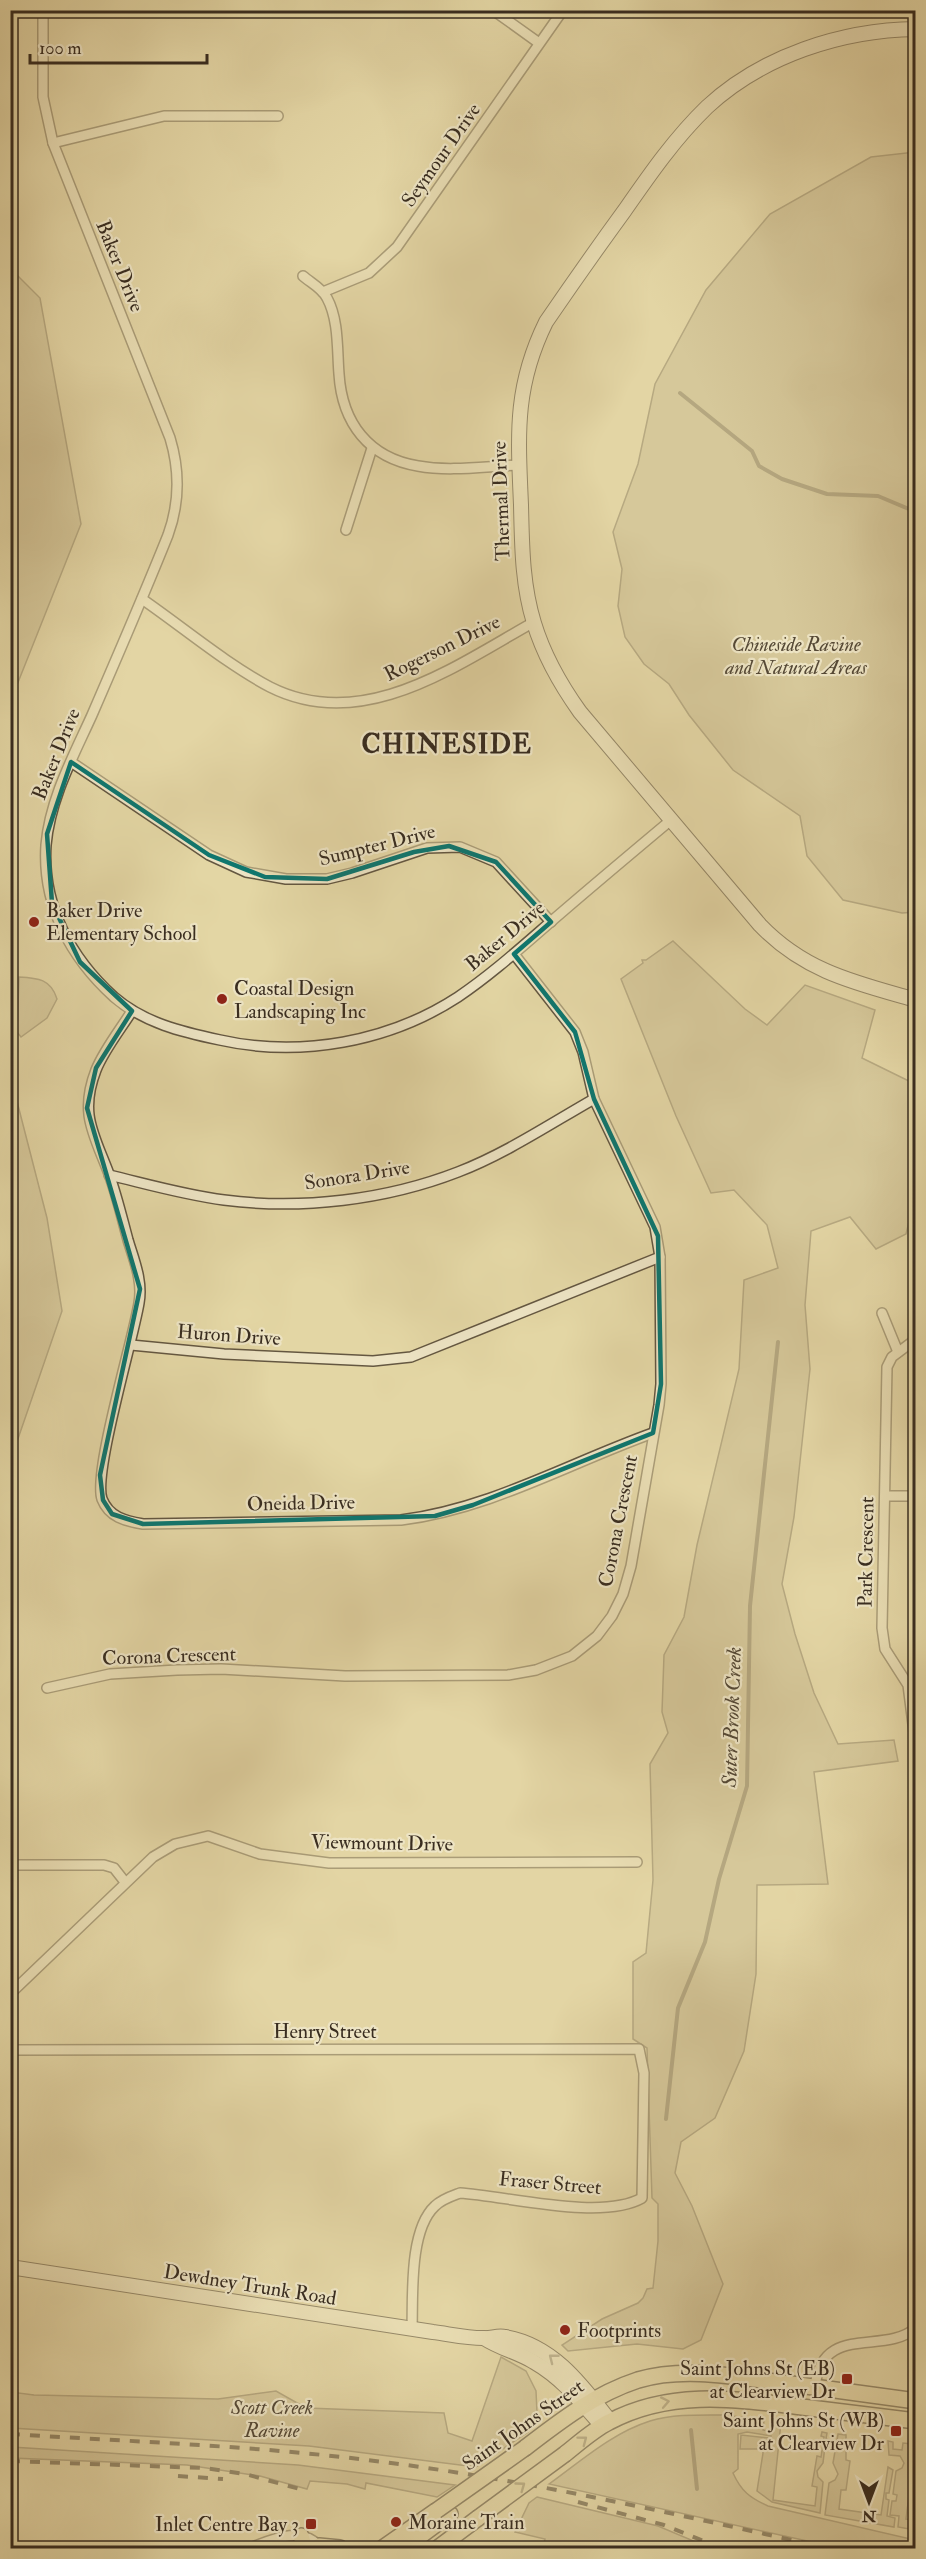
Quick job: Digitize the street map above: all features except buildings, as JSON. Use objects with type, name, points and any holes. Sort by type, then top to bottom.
[{"type":"main road","name":"Saint Johns Street","points":[[383,2548],[443,2513],[531,2449],[589,2403],[628,2384],[671,2374],[713,2374],[915,2401]]},
{"type":"main road","points":[[438,2548],[606,2423],[661,2403],[702,2397],[915,2421]]},
{"type":"main road","points":[[404,2548],[443,2513]]},
{"type":"main road","points":[[311,2545],[340,2548]]},
{"type":"street","name":"Baker Drive","points":[[43,10],[42,89],[53,142],[170,438],[178,480],[175,512],[142,598],[54,803],[47,834],[46,859],[52,903],[61,928],[81,962],[94,978],[132,1011],[143,1018],[195,1035],[244,1046],[272,1048],[321,1045],[382,1032],[421,1017],[465,991],[514,954],[671,820]]},
{"type":"street","points":[[493,10],[539,44]]},
{"type":"street","name":"Seymour Drive","points":[[323,292],[369,273],[397,247],[563,10]]},
{"type":"street","name":"Thermal Drive","points":[[915,29],[881,30],[844,37],[801,51],[775,63],[709,105],[678,137],[658,163],[546,322],[534,345],[521,399],[517,430],[523,571],[534,622],[547,658],[570,697],[760,925],[793,954],[828,974],[915,1000]]},
{"type":"street","points":[[53,142],[164,116],[278,116]]},
{"type":"street","points":[[303,276],[323,292],[334,318],[343,404],[357,431],[372,448],[393,459],[419,466],[519,465]]},
{"type":"street","points":[[346,530],[372,448]]},
{"type":"street","name":"Rogerson Drive","points":[[142,598],[250,675],[272,687],[294,696],[339,703],[367,701],[406,691],[534,622]]},
{"type":"street","name":"Sumpter Drive","points":[[71,762],[209,855],[246,872],[285,879],[327,879],[420,850],[460,847],[496,862],[551,922]]},
{"type":"street","name":"Corona Crescent","points":[[47,1688],[110,1674],[177,1670],[221,1669],[345,1676],[508,1675],[555,1664],[572,1656],[597,1636],[612,1616],[623,1594],[631,1566],[661,1384],[658,1236],[652,1218],[594,1099],[583,1052],[575,1032],[514,954]]},
{"type":"street","points":[[131,1345],[140,1289],[137,1271],[109,1175],[91,1132],[87,1108],[96,1068],[132,1011]]},
{"type":"street","name":"Sonora Drive","points":[[109,1175],[172,1191],[234,1201],[309,1202],[364,1197],[458,1172],[511,1146],[594,1099]]},
{"type":"street","name":"Huron Drive","points":[[131,1345],[224,1354],[373,1361],[411,1357],[660,1257]]},
{"type":"street","points":[[882,1312],[898,1352]]},
{"type":"street","name":"Park Crescent","points":[[915,1339],[892,1357],[887,1367],[882,1637],[889,1656],[908,1685],[915,1748]]},
{"type":"street","name":"Oneida Drive","points":[[131,1345],[100,1475],[100,1484],[107,1508],[120,1519],[136,1523],[389,1520],[435,1516],[473,1505],[652,1433]]},
{"type":"street","points":[[885,1496],[915,1496]]},
{"type":"street","name":"Viewmount Drive","points":[[10,1994],[153,1857],[175,1844],[208,1836],[260,1854],[329,1863],[637,1862]]},
{"type":"street","points":[[10,1865],[104,1865],[114,1868],[125,1882]]},
{"type":"street","name":"Henry Street","points":[[10,2050],[639,2049]]},
{"type":"street","name":"Fraser Street","points":[[412,2329],[419,2231],[435,2206],[449,2197],[460,2193],[561,2205],[620,2207],[642,2198],[644,2073],[639,2049]]},
{"type":"street","name":"Dewdney Trunk Road","points":[[10,2267],[484,2338],[499,2348],[533,2361],[589,2403],[606,2423]]},
{"type":"street","points":[[815,2388],[817,2369],[836,2351],[858,2343],[898,2337],[915,2328]]},
{"type":"street","points":[[250,2548],[281,2537],[311,2545]]},
{"type":"highlighted area","points":[[71,762],[209,855],[265,877],[327,879],[414,852],[449,846],[496,862],[551,922],[514,954],[575,1032],[594,1099],[658,1236],[661,1384],[653,1433],[473,1505],[435,1516],[143,1524],[112,1514],[103,1500],[100,1475],[140,1289],[87,1108],[96,1068],[132,1011],[80,962],[52,903],[47,834]]},
{"type":"green space","name":"Chineside Ravine and Natural Areas","points":[[915,152],[916,912],[902,913],[843,900],[807,856],[800,816],[733,770],[689,715],[669,684],[644,664],[625,637],[618,606],[622,569],[613,532],[638,464],[655,384],[706,290],[770,214],[871,157]]},
{"type":"green space","points":[[11,269],[40,298],[81,524],[11,700]]},
{"type":"green space","points":[[673,941],[745,1009],[767,1025],[805,985],[875,1010],[862,1058],[915,1084],[915,1197],[906,1234],[876,1249],[850,1217],[811,1231],[805,1305],[810,1369],[794,1517],[782,1584],[814,1693],[838,1744],[894,1740],[898,1761],[814,1772],[828,1884],[757,1885],[756,1974],[744,2051],[715,2118],[681,2142],[675,2173],[692,2206],[723,2284],[701,2340],[683,2349],[637,2344],[568,2351],[562,2345],[602,2319],[638,2303],[647,2289],[653,2288],[658,2241],[658,2204],[652,2198],[647,2048],[633,2039],[633,1962],[646,1953],[653,1880],[650,1764],[668,1733],[662,1712],[664,1655],[684,1617],[697,1545],[739,1369],[744,1280],[778,1268],[767,1225],[734,1190],[711,1193],[676,1116],[621,979],[643,963],[642,960],[646,960]]},
{"type":"green space","points":[[19,977],[43,981],[51,987],[57,999],[47,1018],[21,1037],[17,1032]]},
{"type":"green space","points":[[11,1078],[47,1218],[62,1311],[11,1459]]},
{"type":"green space","name":"Scott Creek Ravine","points":[[501,2357],[526,2371],[536,2391],[537,2413],[528,2432],[476,2467],[309,2446],[11,2428],[11,2392],[34,2395],[218,2399],[276,2391],[306,2408],[444,2413],[448,2433],[472,2441]]},
{"type":"green space","points":[[724,2415],[764,2420],[763,2430],[773,2432],[775,2421],[781,2422],[773,2500],[815,2506],[817,2487],[812,2486],[817,2456],[821,2457],[824,2437],[821,2436],[822,2432],[827,2433],[826,2439],[830,2440],[829,2447],[825,2446],[823,2463],[817,2471],[818,2477],[823,2482],[820,2513],[772,2502],[757,2491],[762,2449],[740,2449],[741,2435],[770,2438],[771,2436],[747,2432],[738,2434],[738,2469],[733,2473],[739,2485],[751,2497],[768,2506],[915,2540],[915,2548],[839,2548],[549,2484],[597,2448],[636,2426],[668,2417]]},
{"type":"green space","points":[[838,2434],[846,2435],[846,2460],[850,2461],[846,2490],[841,2490],[839,2509],[881,2515],[888,2467],[893,2470],[889,2493],[886,2493],[886,2499],[889,2500],[887,2516],[895,2518],[894,2527],[825,2515],[829,2483],[835,2480],[838,2474],[833,2463]]},
{"type":"green space","points":[[888,2441],[893,2442],[893,2449],[902,2450],[903,2443],[912,2444],[911,2454],[914,2455],[906,2519],[915,2520],[915,2530],[898,2527],[899,2516],[890,2515],[892,2501],[896,2501],[897,2495],[893,2494],[896,2471],[902,2468],[904,2463],[900,2456],[889,2455]]},
{"type":"green space","points":[[11,2447],[298,2465],[455,2485],[437,2497],[366,2483],[365,2489],[347,2484],[310,2481],[307,2489],[260,2476],[187,2465],[11,2458]]},
{"type":"green space","points":[[537,2497],[658,2526],[710,2548],[543,2548],[545,2539],[515,2532],[529,2503]]},
{"type":"waterway","points":[[680,393],[752,451],[759,466],[782,479],[827,494],[878,496],[916,512]]},
{"type":"waterway","name":"Suter Brook Creek","points":[[666,2119],[678,2008],[705,1942],[719,1879],[747,1786],[750,1606],[778,1342]]},
{"type":"waterway","name":"Suter Brook Creek","points":[[691,2430],[697,2489]]},
{"type":"railway","points":[[10,2434],[249,2448],[391,2463],[556,2490],[828,2548]]},
{"type":"railway","points":[[10,2461],[204,2468],[245,2474],[307,2491]]},
{"type":"railway","points":[[178,2476],[223,2479]]},
{"type":"railway","points":[[578,2502],[664,2525],[721,2548]]},
{"type":"place","name":"Baker Drive Elementary School","points":[[34,922]]},
{"type":"place","name":"Coastal Design Landscaping Inc","points":[[222,999]]},
{"type":"place","name":"Footprints","points":[[565,2330]]},
{"type":"place","name":"Saint Johns St (EB) at Clearview Dr","points":[[847,2379]]},
{"type":"place","name":"Saint Johns St (WB) at Clearview Dr","points":[[896,2431]]},
{"type":"place","name":"Moraine Train","points":[[396,2522]]},
{"type":"place","name":"Inlet Centre Bay 3","points":[[311,2524]]},
{"type":"district","name":"CHINESIDE","points":[[447,745]]}]
